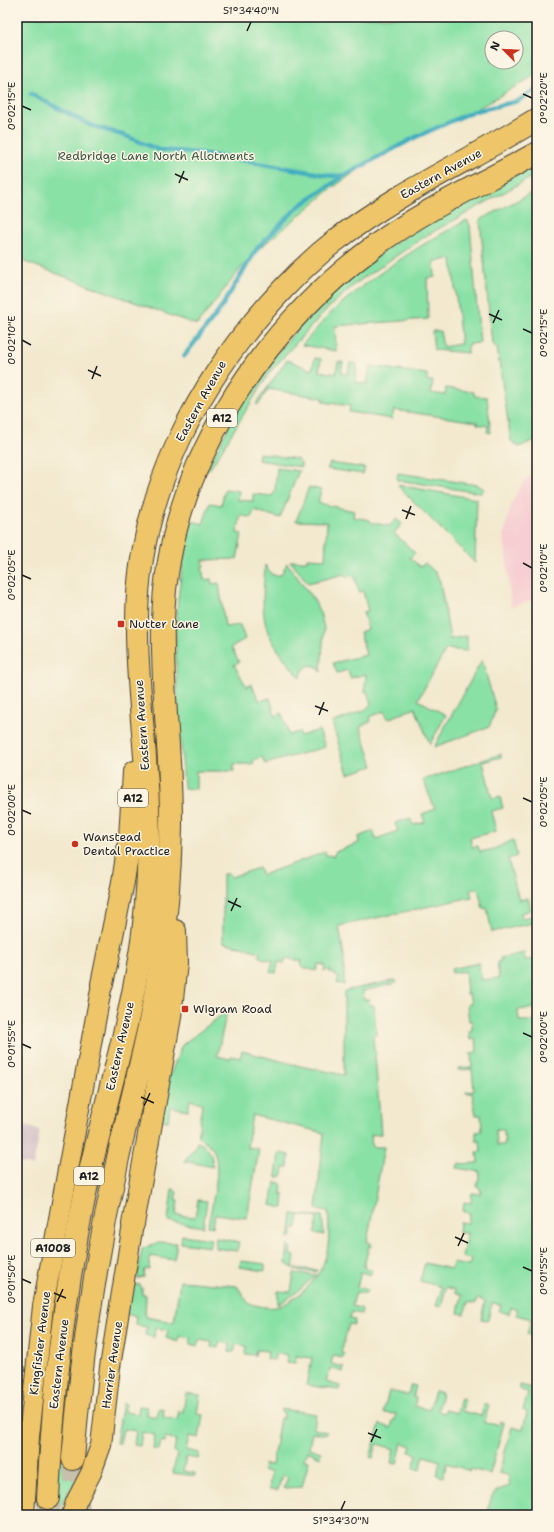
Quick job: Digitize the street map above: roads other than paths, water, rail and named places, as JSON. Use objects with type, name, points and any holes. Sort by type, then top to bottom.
[{"type":"highway","name":"Eastern Avenue","points":[[48,1498],[51,1433],[60,1344],[79,1225],[100,1128],[128,1014],[143,930],[149,857],[148,813],[138,675],[138,585],[144,544],[157,494],[168,464],[185,427],[201,396],[230,350],[294,278],[333,242],[397,198],[537,119]]},
{"type":"highway","name":"Eastern Avenue","points":[[73,1459],[81,1370],[94,1282],[118,1157],[152,1010],[161,959],[168,899],[171,826],[163,620],[172,550],[185,502],[196,472],[219,424],[243,383],[271,344],[300,311],[332,280],[377,244],[413,221],[537,153]]},
{"type":"highway","name":"A12","points":[[102,984],[123,882],[130,836],[138,675]]},
{"type":"highway","name":"A12","points":[[133,1224],[170,1017],[176,963],[171,826]]},
{"type":"main road","name":"Kingfisher Avenue","points":[[24,1515],[30,1430],[43,1306],[102,984]]},
{"type":"main road","name":"Harrier Avenue","points":[[72,1511],[91,1473],[101,1445],[110,1367],[133,1224]]},
{"type":"waterway","points":[[184,356],[219,311],[258,247],[298,207],[345,175],[416,137],[472,112],[518,101],[537,88]]},
{"type":"waterway","points":[[31,94],[90,125],[126,136],[159,150],[200,153],[333,176],[345,175]]},
{"type":"tunnel","points":[[73,1459],[79,1510]]},
{"type":"tunnel","points":[[48,1498],[50,1515]]},
{"type":"place","name":"Nutter Lane","points":[[121,624]]},
{"type":"place","name":"Wanstead Dental Practice","points":[[75,844]]},
{"type":"place","name":"Wigram Road","points":[[185,1009]]},
{"type":"park label","name":"Redbridge Lane North Allotments","points":[[156,156]]}]
